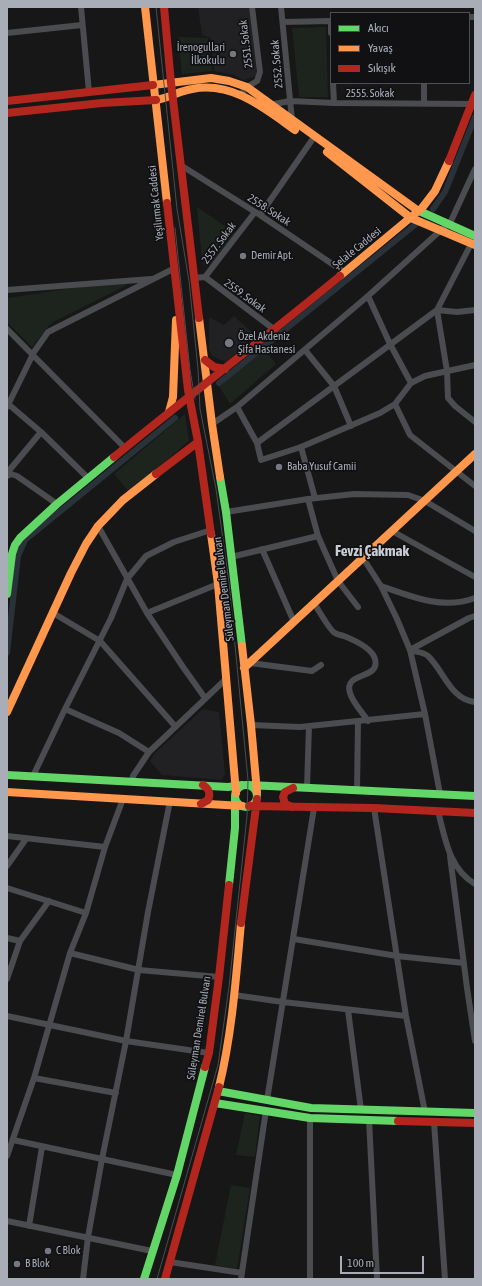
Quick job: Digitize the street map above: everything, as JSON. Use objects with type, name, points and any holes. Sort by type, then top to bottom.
[{"type":"main road","name":"Yeşilırmak Caddesi","points":[[145,7],[188,396]]},
{"type":"main road","points":[[164,7],[171,83],[208,383]]},
{"type":"main road","points":[[7,101],[210,78],[229,81],[247,88],[419,211],[475,236]]},
{"type":"main road","points":[[7,113],[102,103],[166,99],[191,89],[214,88],[230,90],[242,95],[312,140],[411,218],[473,245]]},
{"type":"main road","name":"Şelale Caddesi","points":[[7,594],[8,572],[12,554],[15,545],[20,538],[57,504],[188,396],[208,383],[275,330],[419,211],[438,185],[475,95]]},
{"type":"main road","points":[[169,412],[173,397],[174,350],[178,296]]},
{"type":"main road","points":[[205,360],[217,369],[225,369]]},
{"type":"main road","name":"Süleyman Demirel Bulvarı","points":[[165,1279],[218,1091],[234,995],[242,912],[246,796],[251,725],[247,666],[226,512],[212,424],[208,383]]},
{"type":"main road","name":"Süleyman Demirel Bulvarı","points":[[144,1279],[177,1175],[209,1053],[219,977],[234,828],[246,796],[227,678],[211,530],[198,442],[188,396]]},
{"type":"main road","points":[[7,712],[86,544],[98,526],[123,500],[198,442]]},
{"type":"main road","points":[[247,666],[475,454]]},
{"type":"main road","points":[[7,775],[203,785],[293,808],[374,808],[475,813]]},
{"type":"main road","points":[[200,804],[206,802],[210,797],[210,791],[203,785]]},
{"type":"main road","points":[[7,792],[200,804],[294,788]]},
{"type":"main road","points":[[293,808],[284,804],[283,794],[287,789],[307,788],[475,796]]},
{"type":"main road","points":[[218,1091],[311,1108],[475,1113]]},
{"type":"main road","points":[[215,1103],[310,1118],[475,1123]]},
{"type":"street","points":[[81,7],[89,92]]},
{"type":"street","name":"2551. Sokak","points":[[242,95],[244,89],[256,81],[260,72],[252,7]]},
{"type":"street","name":"2552. Sokak","points":[[281,7],[292,120]]},
{"type":"street","points":[[283,22],[330,21]]},
{"type":"street","points":[[7,32],[82,24]]},
{"type":"street","points":[[333,84],[334,103]]},
{"type":"street","points":[[424,84],[424,104]]},
{"type":"street","name":"2555. Sokak","points":[[270,105],[290,101],[334,103],[472,104]]},
{"type":"street","name":"2557. Sokak","points":[[194,278],[205,277],[257,213],[312,140]]},
{"type":"street","name":"2558. Sokak","points":[[182,166],[257,213],[344,272]]},
{"type":"street","points":[[212,424],[237,406],[305,350],[441,231],[451,221],[474,174]]},
{"type":"street","points":[[256,443],[437,310],[473,245]]},
{"type":"street","points":[[88,478],[41,432],[8,404],[33,354],[48,332],[175,268]]},
{"type":"street","name":"2559. Sokak","points":[[205,277],[275,330]]},
{"type":"street","points":[[7,290],[154,278]]},
{"type":"street","points":[[368,296],[390,344],[412,382]]},
{"type":"street","points":[[437,310],[458,312],[475,310]]},
{"type":"street","points":[[437,310],[447,370],[448,398],[455,406],[475,422]]},
{"type":"street","points":[[7,329],[125,448]]},
{"type":"street","points":[[305,350],[334,386],[350,426]]},
{"type":"street","points":[[237,406],[256,443],[261,460],[301,447],[380,413],[395,404],[412,382],[425,376],[475,364]]},
{"type":"street","points":[[395,404],[410,435],[475,486]]},
{"type":"street","points":[[7,474],[41,432]]},
{"type":"street","points":[[301,447],[315,498]]},
{"type":"street","points":[[7,474],[17,476],[57,504]]},
{"type":"street","points":[[226,512],[315,498],[354,494],[408,495],[425,501],[475,530]]},
{"type":"street","points":[[308,499],[318,536],[338,581],[358,607]]},
{"type":"street","points":[[98,526],[147,613],[205,698]]},
{"type":"street","points":[[33,776],[100,641],[127,579],[146,556],[174,542],[211,530]]},
{"type":"street","points":[[392,531],[475,578]]},
{"type":"street","points":[[231,557],[318,536]]},
{"type":"street","points":[[262,549],[294,622]]},
{"type":"street","points":[[363,558],[381,586],[398,619],[410,650],[425,714],[440,794]]},
{"type":"street","points":[[147,613],[218,584]]},
{"type":"street","points":[[381,586],[412,597],[432,602],[450,603],[467,601],[475,598]]},
{"type":"street","points":[[314,603],[334,633],[344,636],[372,653],[375,660],[374,668],[369,674],[354,679],[349,689],[356,705],[368,721]]},
{"type":"street","points":[[53,613],[100,641],[174,726]]},
{"type":"street","points":[[410,650],[475,616]]},
{"type":"street","points":[[410,650],[427,655],[456,693],[465,700],[475,702]]},
{"type":"street","points":[[247,666],[312,671],[321,666]]},
{"type":"street","points":[[132,782],[133,776],[149,752],[174,726],[227,678]]},
{"type":"street","points":[[65,710],[119,733],[149,752]]},
{"type":"street","points":[[251,725],[300,727],[425,714]]},
{"type":"street","points":[[357,790],[358,722]]},
{"type":"street","points":[[307,788],[309,726]]},
{"type":"street","points":[[7,1156],[34,1078],[70,953],[86,913],[105,847],[123,799]]},
{"type":"street","points":[[83,1279],[88,1237],[102,1159],[126,1041],[148,912],[170,801]]},
{"type":"street","points":[[267,1100],[284,1002],[314,808]]},
{"type":"street","points":[[374,808],[406,1016],[425,1112]]},
{"type":"street","points":[[438,811],[450,856],[475,1041]]},
{"type":"street","points":[[7,836],[105,847]]},
{"type":"street","points":[[7,866],[26,839]]},
{"type":"street","points":[[450,856],[458,871],[469,881],[475,884]]},
{"type":"street","points":[[7,888],[86,913]]},
{"type":"street","points":[[7,979],[20,941],[49,901]]},
{"type":"street","points":[[7,938],[20,941]]},
{"type":"street","points":[[294,939],[397,956],[464,963]]},
{"type":"street","points":[[70,953],[139,970],[219,977]]},
{"type":"street","points":[[234,995],[406,1016]]},
{"type":"street","points":[[348,1010],[361,1110]]},
{"type":"street","points":[[7,1016],[126,1041],[209,1053]]},
{"type":"street","points":[[34,1078],[116,1093]]},
{"type":"street","points":[[170,1262],[242,1276],[266,1110]]},
{"type":"street","points":[[310,1118],[310,1279]]},
{"type":"street","points":[[369,1120],[377,1279]]},
{"type":"street","points":[[434,1122],[445,1279]]},
{"type":"street","points":[[13,1140],[177,1175]]},
{"type":"street","points":[[29,1226],[42,1147]]},
{"type":"street","points":[[7,1221],[152,1251]]},
{"type":"shaded area","name":"İrenogullari İlkokulu","points":[[198,7],[249,7],[257,76],[243,80],[234,75],[214,71],[211,38],[202,35]]},
{"type":"shaded area","points":[[326,27],[328,97],[299,97],[292,28]]},
{"type":"shaded area","points":[[178,37],[208,38],[212,71],[182,74]]},
{"type":"shaded area","points":[[197,207],[235,233],[213,265],[204,265],[202,261]]},
{"type":"shaded area","points":[[124,280],[127,285],[53,322],[32,347],[7,322],[8,298]]},
{"type":"shaded area","name":"Özel Akdeniz Şifa Hastanesi","points":[[234,316],[256,336],[226,362],[212,356],[209,349],[209,317],[224,325]]},
{"type":"shaded area","points":[[264,349],[276,364],[230,404],[219,386]]},
{"type":"shaded area","points":[[185,414],[189,441],[129,492],[114,474]]},
{"type":"shaded area","points":[[203,709],[219,712],[225,774],[222,780],[162,775],[150,761],[155,753]]},
{"type":"shaded area","points":[[245,1113],[260,1116],[255,1157],[236,1155]]},
{"type":"shaded area","points":[[231,1185],[250,1188],[237,1269],[215,1265]]},
{"type":"waterway","points":[[433,209],[445,192],[475,117]]},
{"type":"waterway","points":[[219,383],[416,224]]},
{"type":"waterway","points":[[7,653],[18,556],[25,540],[175,418]]},
{"type":"tram line","points":[[156,7],[177,209],[189,281],[198,369],[200,409],[216,489],[229,583],[248,780],[247,816],[229,987],[218,1065],[157,1279]]},
{"type":"tram line","points":[[175,228],[190,370],[195,399]]},
{"type":"traffic: fast","points":[[417,210],[475,236]]},
{"type":"traffic: fast","points":[[7,594],[12,554],[15,545],[20,538],[57,504],[114,457]]},
{"type":"traffic: fast","points":[[220,477],[226,512],[242,646]]},
{"type":"traffic: fast","points":[[7,775],[228,787],[242,785]]},
{"type":"traffic: fast","points":[[246,785],[254,788],[257,796],[254,804],[246,807],[238,804],[235,796],[238,788],[246,785]]},
{"type":"traffic: fast","points":[[249,785],[475,796]]},
{"type":"traffic: fast","points":[[229,885],[235,828],[235,797]]},
{"type":"traffic: fast","points":[[144,1279],[177,1175],[205,1067]]},
{"type":"traffic: fast","points":[[218,1091],[311,1108],[475,1113]]},
{"type":"traffic: fast","points":[[215,1103],[310,1118],[398,1121]]},
{"type":"traffic: slow","points":[[145,7],[167,203]]},
{"type":"traffic: slow","points":[[153,85],[211,78],[229,81],[247,87],[417,210]]},
{"type":"traffic: slow","points":[[156,100],[192,89],[221,89],[247,98],[295,130]]},
{"type":"traffic: slow","points":[[327,152],[411,218],[475,245]]},
{"type":"traffic: slow","points":[[340,276],[422,208],[435,191],[449,161]]},
{"type":"traffic: slow","points":[[199,318],[220,477]]},
{"type":"traffic: slow","points":[[169,412],[173,397],[176,320]]},
{"type":"traffic: slow","points":[[244,668],[475,454]]},
{"type":"traffic: slow","points":[[7,712],[71,573],[86,544],[98,526],[123,500],[156,474]]},
{"type":"traffic: slow","points":[[211,534],[218,584],[236,793]]},
{"type":"traffic: slow","points":[[242,646],[257,792]]},
{"type":"traffic: slow","points":[[7,792],[242,806]]},
{"type":"traffic: slow","points":[[219,1087],[230,1026],[241,923]]},
{"type":"traffic: jam","points":[[164,7],[171,83],[199,318]]},
{"type":"traffic: jam","points":[[7,101],[153,85]]},
{"type":"traffic: jam","points":[[449,161],[475,95]]},
{"type":"traffic: jam","points":[[7,113],[102,103],[156,100]]},
{"type":"traffic: jam","points":[[167,203],[188,390],[198,442],[211,534]]},
{"type":"traffic: jam","points":[[114,457],[340,276]]},
{"type":"traffic: jam","points":[[205,360],[214,367],[225,369]]},
{"type":"traffic: jam","points":[[156,474],[198,442]]},
{"type":"traffic: jam","points":[[201,804],[208,800],[209,795],[207,788],[203,785]]},
{"type":"traffic: jam","points":[[292,807],[285,804],[283,797],[285,792],[293,788]]},
{"type":"traffic: jam","points":[[241,923],[257,799]]},
{"type":"traffic: jam","points":[[249,806],[374,808],[475,813]]},
{"type":"traffic: jam","points":[[205,1067],[209,1053],[229,885]]},
{"type":"traffic: jam","points":[[165,1279],[219,1087]]},
{"type":"traffic: jam","points":[[398,1121],[475,1123]]},
{"type":"place","name":"İrenogullari İlkokulu","points":[[233,54]]},
{"type":"place","name":"Demir Apt.","points":[[243,256]]},
{"type":"place","name":"Özel Akdeniz Şifa Hastanesi","points":[[229,343]]},
{"type":"place","name":"Baba Yusuf Camii","points":[[279,467]]},
{"type":"place","name":"C Blok","points":[[48,1251]]},
{"type":"place","name":"B Blok","points":[[17,1264]]},
{"type":"district","name":"Fevzi Çakmak","points":[[372,551]]}]
